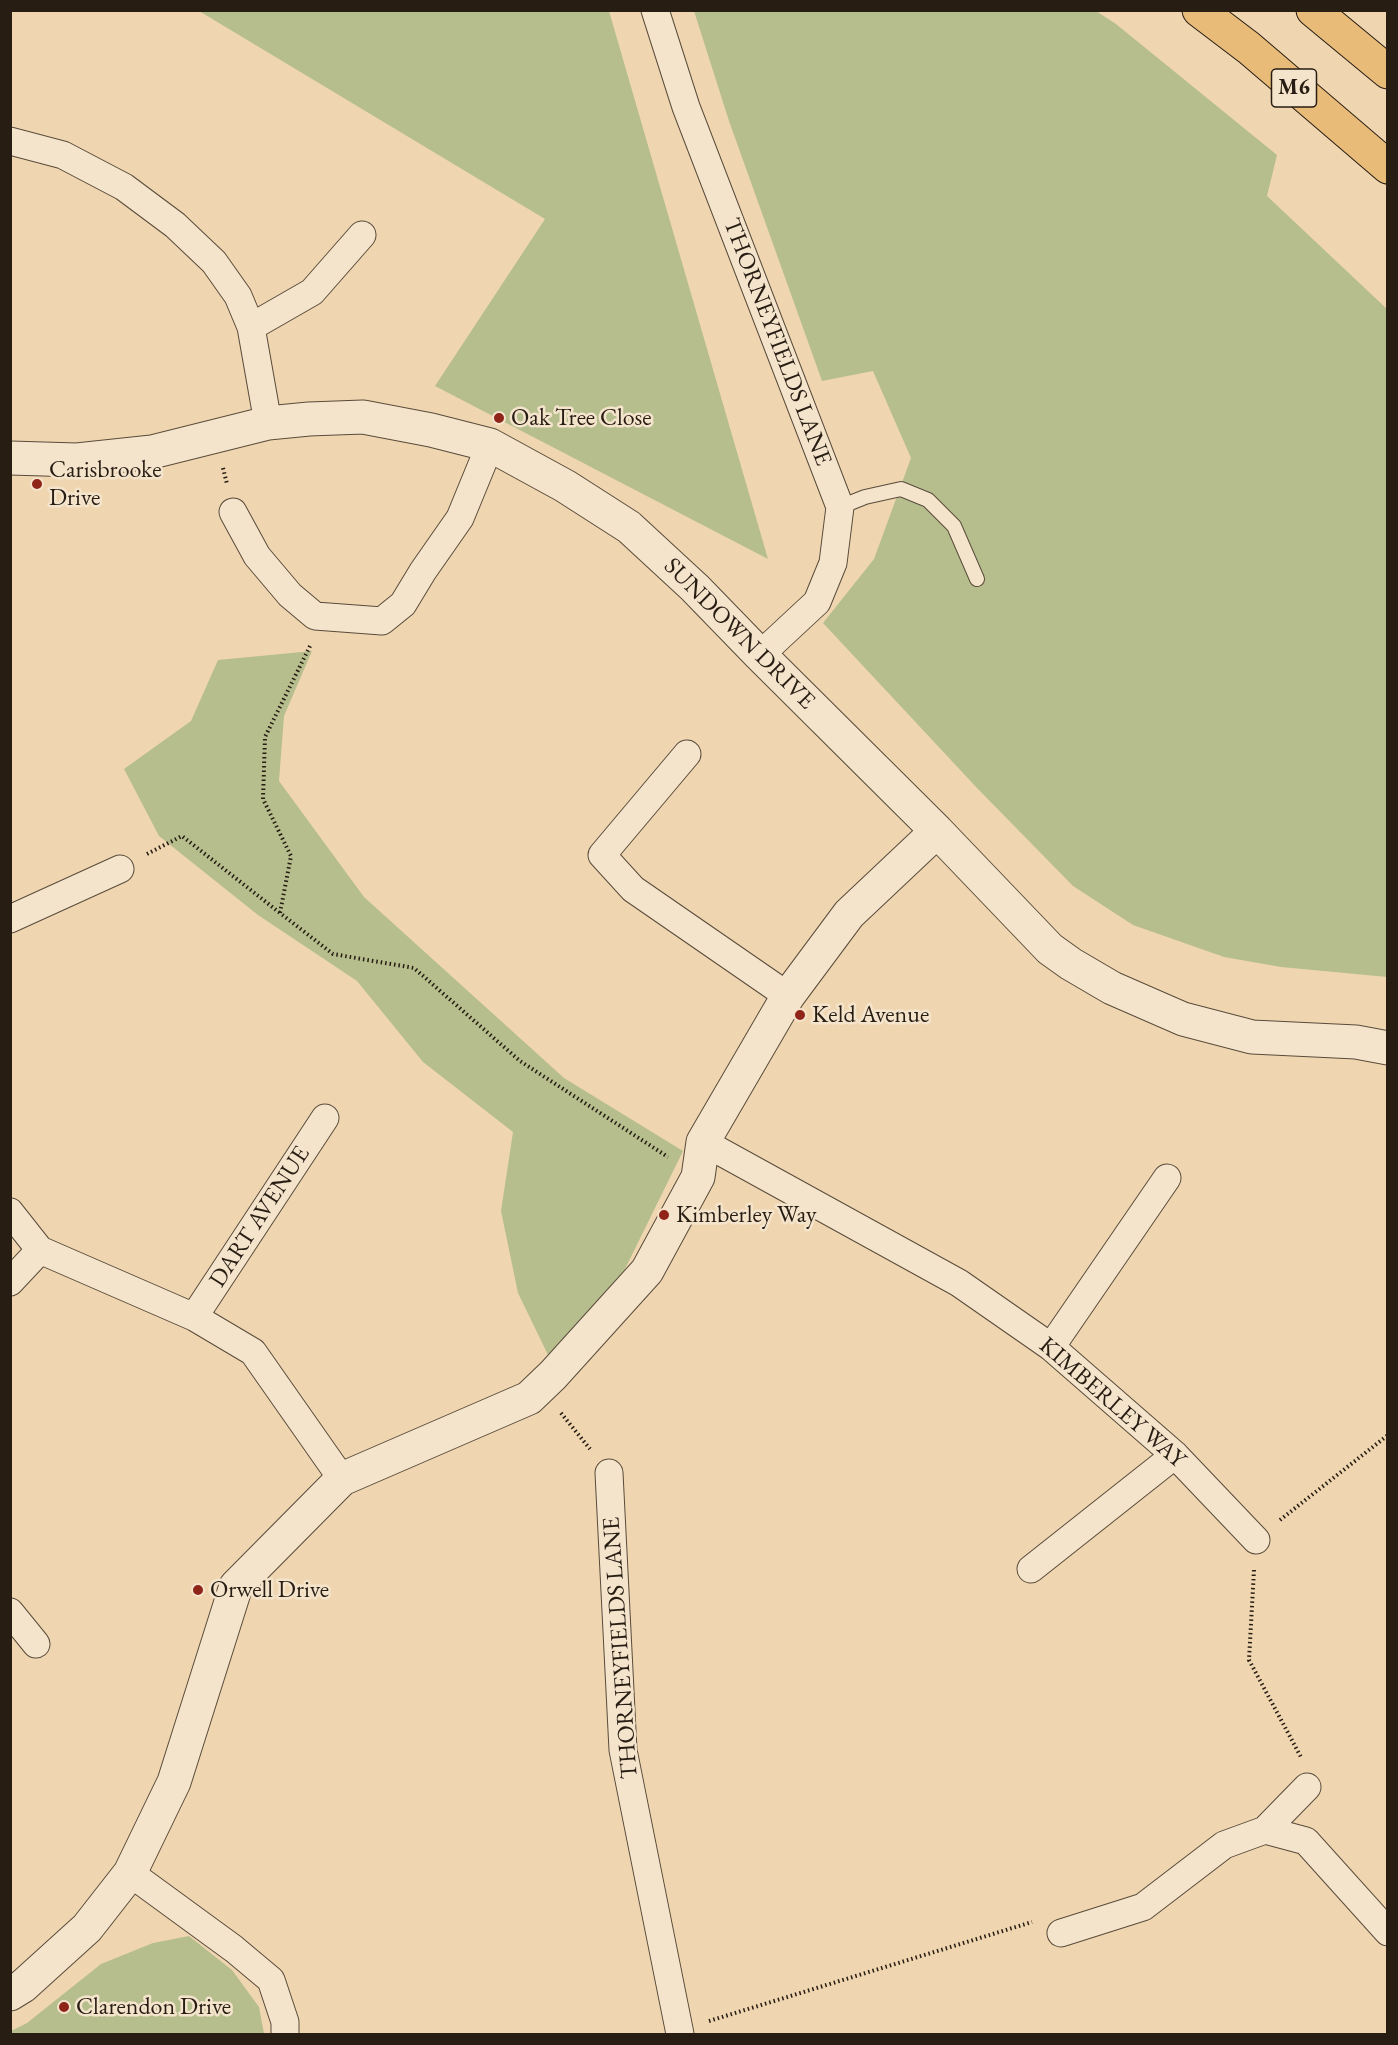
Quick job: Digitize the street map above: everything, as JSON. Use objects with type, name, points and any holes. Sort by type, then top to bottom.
[{"type":"highway","name":"M6","points":[[1199,10],[1249,48],[1388,167]]},
{"type":"highway","points":[[1313,10],[1388,72]]},
{"type":"street","name":"THORNEYFIELDS LANE","points":[[656,10],[686,107],[840,507],[833,563],[817,602],[760,655]]},
{"type":"street","points":[[10,141],[63,155],[124,187],[175,225],[213,261],[238,296],[251,327],[268,423]]},
{"type":"street","points":[[251,327],[312,292],[362,235]]},
{"type":"street","name":"SUNDOWN DRIVE","points":[[10,458],[77,460],[152,452],[268,423],[363,417],[431,430],[490,445],[565,486],[629,526],[695,588],[937,831],[1050,950],[1112,988],[1184,1019],[1252,1037],[1356,1042],[1388,1048]]},
{"type":"street","points":[[233,512],[257,556],[290,595],[315,616],[382,621],[403,604],[459,518],[490,445]]},
{"type":"street","points":[[687,754],[602,855],[633,889],[788,996]]},
{"type":"street","points":[[10,1994],[23,1986],[87,1928],[130,1873],[174,1782],[236,1586],[342,1479],[529,1398],[540,1388],[647,1271],[698,1177],[703,1142],[788,996],[849,914],[937,831]]},
{"type":"street","points":[[10,919],[120,869]]},
{"type":"street","name":"DART AVENUE","points":[[194,1317],[325,1118]]},
{"type":"street","name":"KIMBERLEY WAY","points":[[703,1142],[959,1283],[1051,1347],[1175,1455],[1256,1540]]},
{"type":"street","points":[[1051,1347],[1167,1178]]},
{"type":"street","points":[[10,1212],[40,1250],[194,1317],[253,1352],[342,1479]]},
{"type":"street","points":[[10,1282],[40,1250]]},
{"type":"street","points":[[1031,1569],[1175,1455]]},
{"type":"street","name":"THORNEYFIELDS LANE","points":[[609,1473],[623,1750],[680,2033]]},
{"type":"street","points":[[10,1612],[36,1644]]},
{"type":"street","points":[[1061,1933],[1143,1907],[1224,1845],[1265,1830],[1307,1787]]},
{"type":"street","points":[[1265,1830],[1306,1841],[1388,1932]]},
{"type":"street","points":[[130,1873],[234,1949],[271,1980],[285,2022],[285,2034]]},
{"type":"lane","points":[[840,507],[865,497],[901,489],[928,500],[954,526],[977,579]]},
{"type":"path","points":[[215,435],[233,512]]},
{"type":"path","points":[[280,913],[291,856],[263,799],[265,736],[325,616]]},
{"type":"path","points":[[120,869],[182,836],[333,954],[414,968],[520,1061],[698,1177]]},
{"type":"path","points":[[540,1388],[609,1473]]},
{"type":"path","points":[[1307,1787],[1304,1762],[1249,1660],[1256,1540],[1388,1435]]},
{"type":"path","points":[[680,2033],[832,1982],[1048,1917],[1061,1933]]},
{"type":"green space","points":[[199,11],[609,11],[768,559],[435,386],[545,219]]},
{"type":"green space","points":[[694,11],[1096,11],[1116,24],[1277,155],[1267,196],[1387,309],[1387,977],[1281,967],[1224,957],[1133,925],[1073,886],[977,788],[823,623],[874,559],[911,458],[873,371],[822,381],[729,121]]},
{"type":"green space","points":[[312,651],[284,716],[279,781],[364,897],[564,1078],[683,1151],[625,1269],[549,1357],[518,1293],[501,1211],[513,1132],[423,1062],[357,981],[258,915],[159,836],[124,769],[191,721],[218,660]]},
{"type":"green space","points":[[189,1936],[232,1970],[259,2007],[264,2034],[11,2034],[11,2031],[27,2023],[101,1964],[153,1943]]},
{"type":"place","name":"Oak Tree Close","points":[[499,418]]},
{"type":"place","name":"Carisbrooke Drive","points":[[37,484]]},
{"type":"place","name":"Keld Avenue","points":[[800,1015]]},
{"type":"place","name":"Kimberley Way","points":[[664,1215]]},
{"type":"place","name":"Orwell Drive","points":[[198,1590]]},
{"type":"place","name":"Clarendon Drive","points":[[64,2007]]}]
